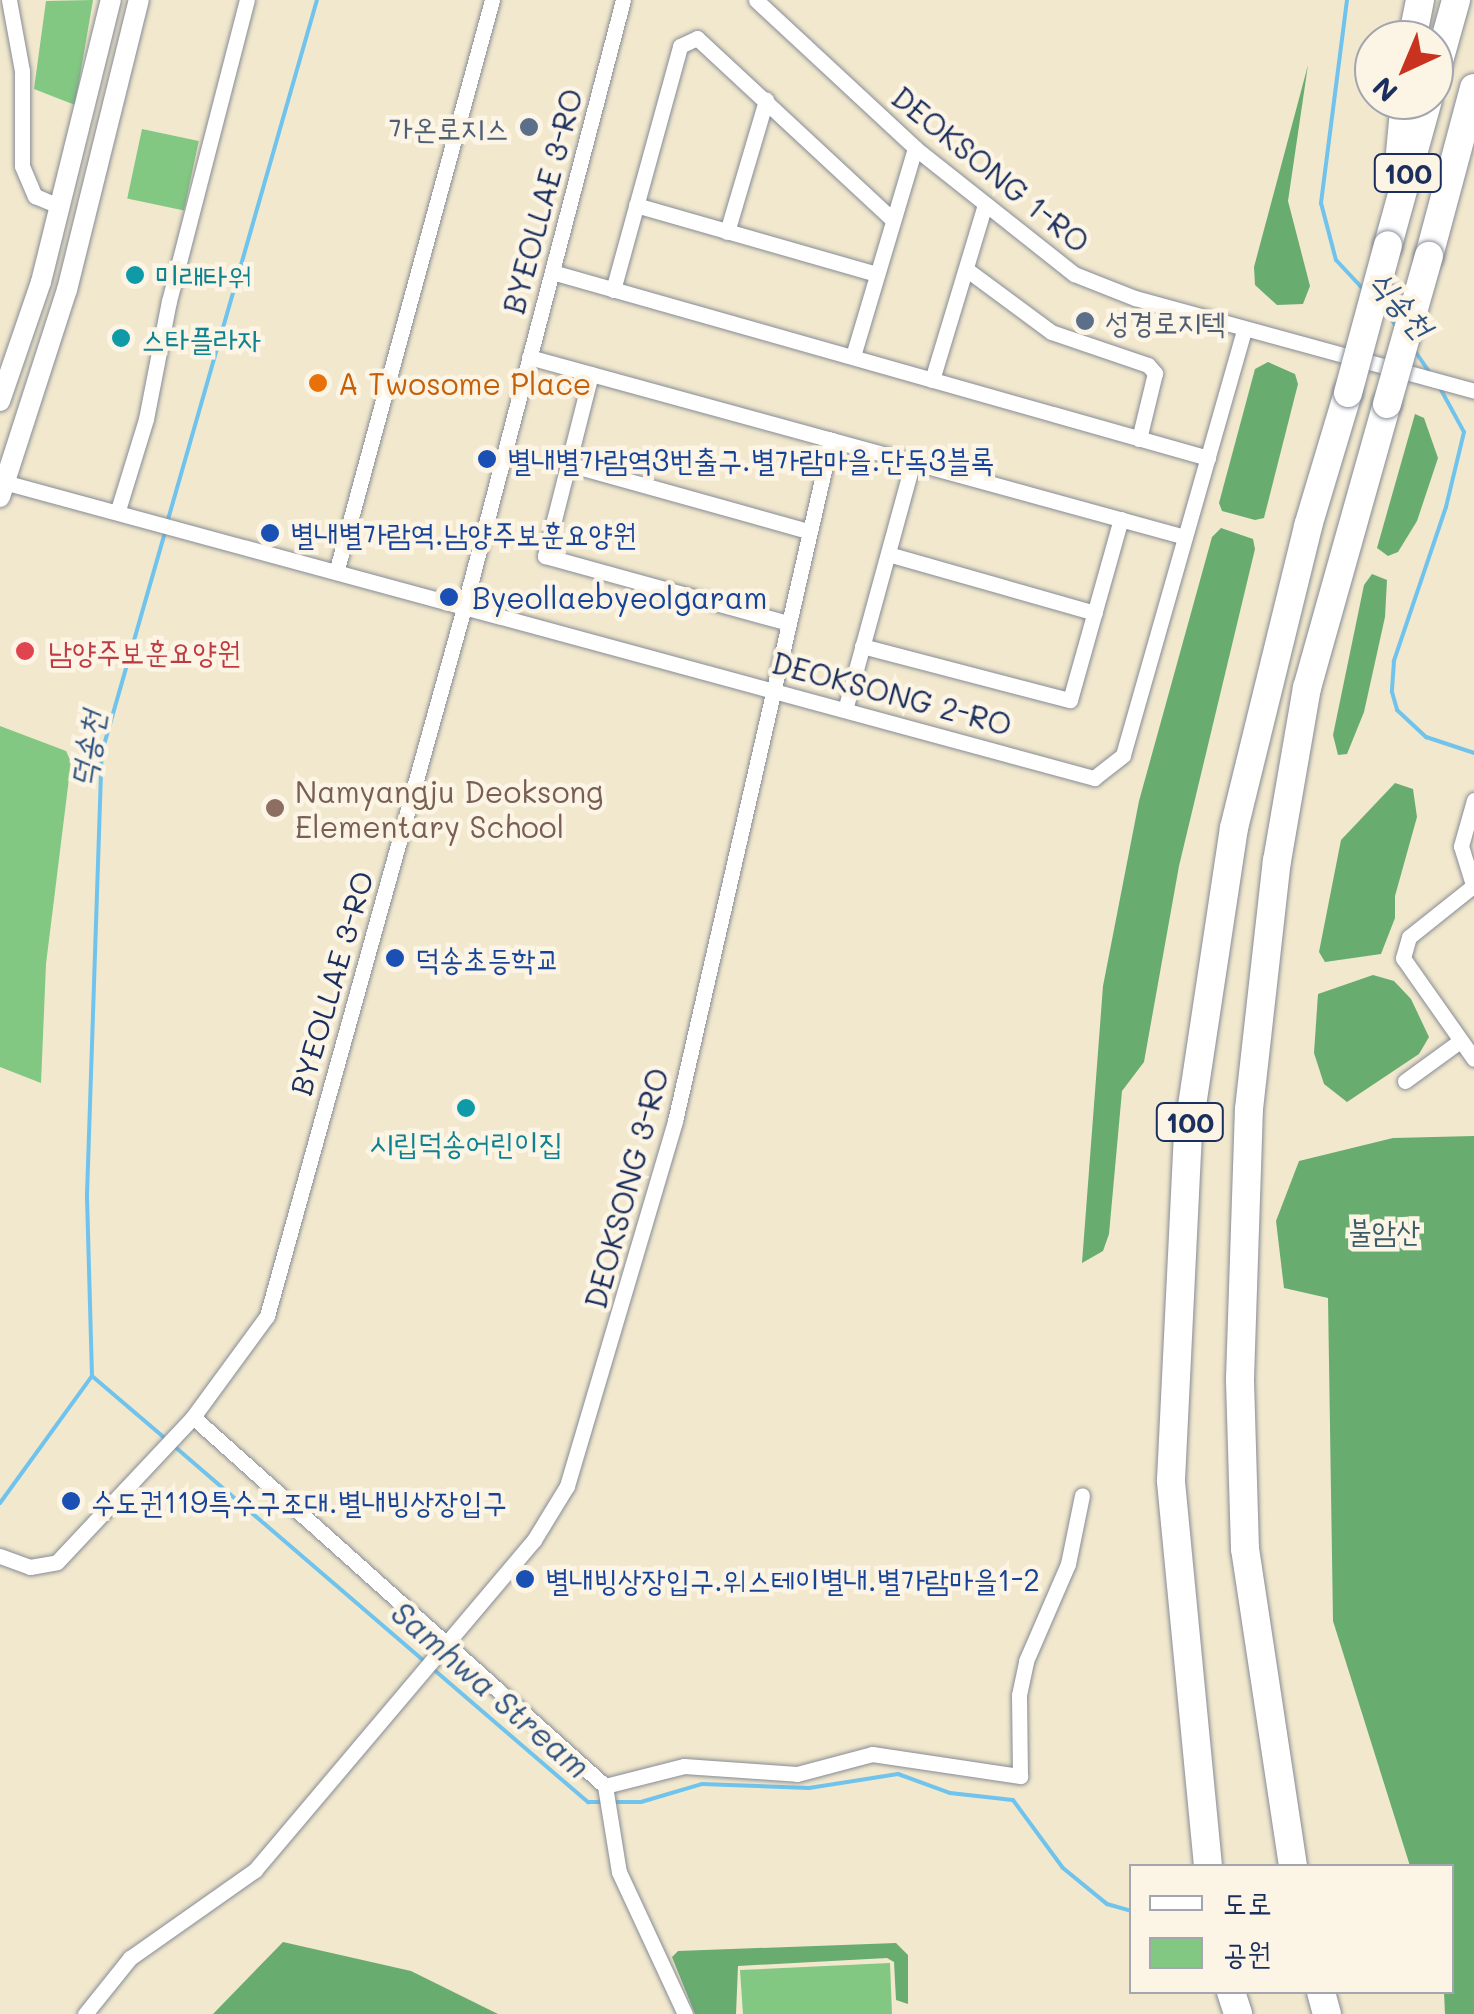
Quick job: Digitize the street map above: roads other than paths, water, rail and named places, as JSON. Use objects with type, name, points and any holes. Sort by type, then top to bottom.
[{"type":"highway","name":"100","points":[[1293,1864],[1245,1549],[1240,1379],[1249,1109],[1276,861],[1307,688],[1474,88]]},
{"type":"highway","points":[[1391,236],[1403,120]]},
{"type":"highway","name":"100","points":[[1208,1864],[1172,1480],[1192,1098],[1234,828],[1308,526],[1423,120]]},
{"type":"highway","points":[[1432,248],[1474,140]]},
{"type":"street","points":[[10,0],[22,71],[22,166],[35,196],[59,206]]},
{"type":"street","points":[[0,401],[41,282],[111,0]]},
{"type":"street","points":[[139,0],[67,290],[2,487],[118,510],[247,0]]},
{"type":"street","points":[[338,569],[492,0]]},
{"type":"street","name":"BYEOLLAE 3-RO","points":[[0,1556],[30,1567],[57,1562],[192,1417],[267,1316],[464,604],[622,0]]},
{"type":"street","name":"DEOKSONG 1-RO","points":[[756,0],[915,148],[1074,274],[1244,329],[1474,392]]},
{"type":"street","points":[[613,290],[680,46],[697,38],[892,219]]},
{"type":"street","points":[[728,232],[766,100]]},
{"type":"street","points":[[853,356],[915,148]]},
{"type":"street","points":[[636,205],[876,274]]},
{"type":"street","points":[[932,380],[985,205]]},
{"type":"street","points":[[966,268],[1050,332],[1148,365],[1155,373],[1139,439]]},
{"type":"street","points":[[552,272],[1208,458]]},
{"type":"street","name":"DEOKSONG 2-RO","points":[[118,510],[1094,778],[1111,769],[1123,755],[1244,329]]},
{"type":"street","points":[[529,357],[1185,537]]},
{"type":"street","points":[[590,374],[545,556],[785,622]]},
{"type":"street","name":"DEOKSONG 3-RO","points":[[85,2014],[130,1958],[255,1870],[534,1540],[567,1486],[594,1409],[675,1121],[769,688],[830,440]]},
{"type":"street","points":[[845,710],[913,462]]},
{"type":"street","points":[[568,464],[808,531]]},
{"type":"street","points":[[862,646],[1070,700],[1121,519]]},
{"type":"street","points":[[888,554],[1094,613]]},
{"type":"street","points":[[1474,800],[1461,846],[1473,887],[1409,937],[1402,958],[1474,1058]]},
{"type":"street","points":[[1405,1080],[1460,1041]]},
{"type":"street","points":[[192,1417],[439,1651],[606,1791],[619,1872],[685,2014]]},
{"type":"street","points":[[606,1791],[684,1766],[798,1774],[872,1754],[1020,1776],[1019,1696],[1026,1661],[1068,1564],[1082,1496]]},
{"type":"waterway","name":"덕송천","points":[[167,523],[317,0]]},
{"type":"waterway","name":"식송천","points":[[1347,0],[1321,203],[1336,260],[1364,290]]},
{"type":"waterway","name":"식송천","points":[[1381,307],[1397,327]]},
{"type":"waterway","name":"식송천","points":[[1415,351],[1429,372]]},
{"type":"waterway","name":"식송천","points":[[1440,388],[1464,432],[1446,507],[1394,661],[1392,692],[1397,710],[1426,737],[1474,753]]},
{"type":"waterway","name":"덕송천","points":[[0,1503],[92,1376],[87,1195],[102,752],[165,532]]},
{"type":"waterway","name":"Samhwa Stream","points":[[92,1376],[167,1440]]},
{"type":"waterway","name":"Samhwa Stream","points":[[174,1446],[425,1662]]},
{"type":"waterway","name":"Samhwa Stream","points":[[432,1668],[588,1802],[603,1802]]},
{"type":"waterway","name":"Samhwa Stream","points":[[612,1802],[641,1802],[702,1784],[809,1788],[898,1774],[950,1793],[1013,1800],[1063,1868],[1107,1904],[1129,1910]]},
{"type":"place","name":"가온로지스","points":[[529,127]]},
{"type":"place","name":"미래타워","points":[[135,275]]},
{"type":"place","name":"성경로지텍","points":[[1085,321]]},
{"type":"place","name":"스타플라자","points":[[121,338]]},
{"type":"place","name":"A Twosome Place","points":[[318,383]]},
{"type":"place","name":"별내별가람역3번출구.별가람마을.단독3블록","points":[[487,459]]},
{"type":"place","name":"별내별가람역.남양주보훈요양원","points":[[270,533]]},
{"type":"place","name":"Byeollaebyeolgaram","points":[[449,597]]},
{"type":"place","name":"남양주보훈요양원","points":[[25,651]]},
{"type":"place","name":"Namyangju Deoksong Elementary School","points":[[275,808]]},
{"type":"place","name":"덕송초등학교","points":[[395,958]]},
{"type":"place","name":"시립덕송어린이집","points":[[466,1108]]},
{"type":"place","name":"수도권119특수구조대.별내빙상장입구","points":[[71,1501]]},
{"type":"place","name":"별내빙상장입구.위스테이별내.별가람마을1-2","points":[[525,1579]]},
{"type":"park label","name":"불암산","points":[[1384,1230]]}]
